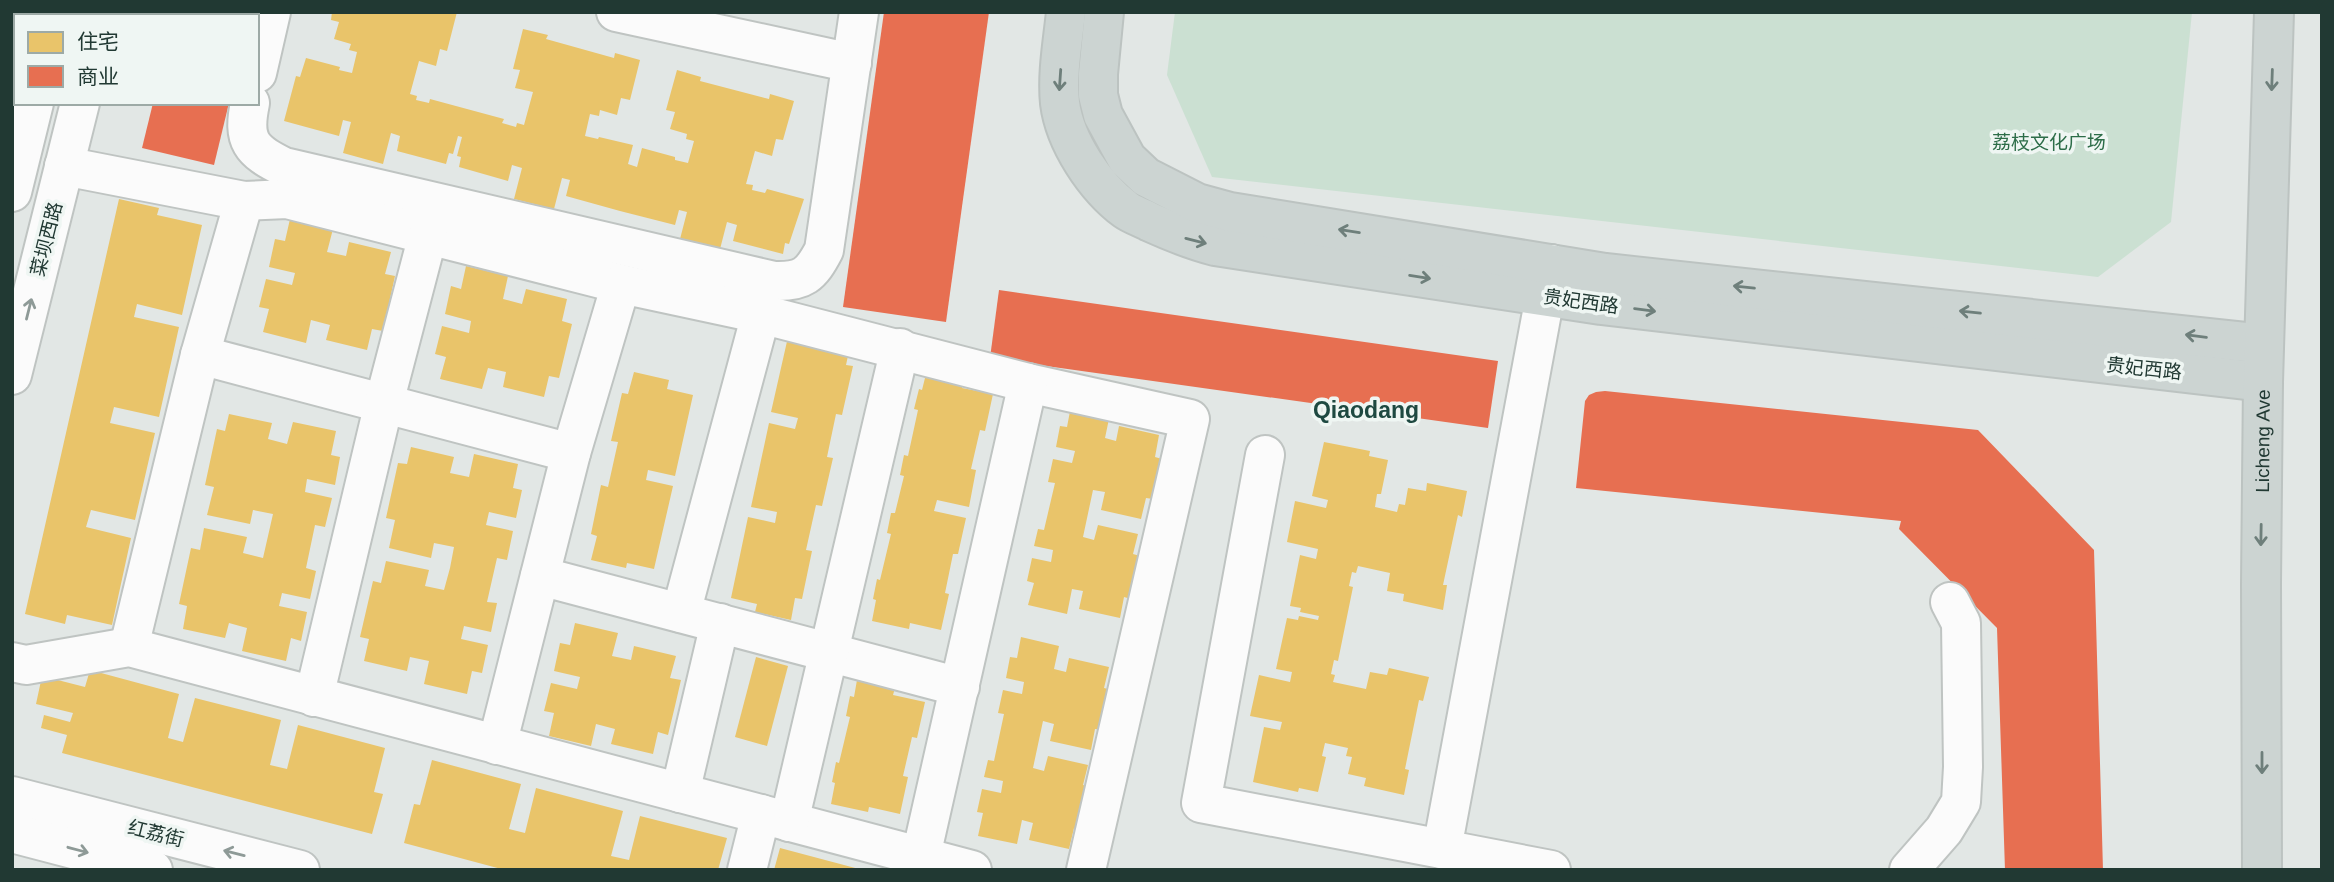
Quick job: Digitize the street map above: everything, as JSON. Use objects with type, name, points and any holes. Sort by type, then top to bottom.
[{"type":"main road","name":"贵妃西路","points":[[1066,12],[1059,88],[1060,107],[1081,157],[1102,186],[1127,211],[1185,238],[1215,246],[1548,280],[1605,272],[2264,344]]},
{"type":"main road","name":"贵妃西路","points":[[1104,12],[1098,74],[1098,95],[1103,115],[1127,159],[1146,177],[1197,202],[1230,212],[1548,280],[1614,306],[1911,343],[2263,382]]},
{"type":"main road","name":"Licheng Ave","points":[[2262,870],[2263,382],[2274,12]]},
{"type":"street","points":[[259,64],[271,12]]},
{"type":"street","points":[[250,105],[247,120],[249,140],[262,157],[284,167],[774,281],[789,281],[803,277],[816,267],[824,250],[859,12]]},
{"type":"street","points":[[623,13],[852,63]]},
{"type":"street","points":[[12,192],[34,105]]},
{"type":"street","name":"菜坝西路","points":[[12,375],[79,105]]},
{"type":"street","points":[[64,166],[244,201],[287,199],[621,285],[761,314],[1028,383],[1189,419],[1086,870]]},
{"type":"street","points":[[129,647],[200,355],[244,201]]},
{"type":"street","points":[[314,697],[384,403],[428,235]]},
{"type":"street","points":[[1443,849],[1548,280]]},
{"type":"street","points":[[497,745],[571,453],[621,285]]},
{"type":"street","points":[[681,613],[761,314]]},
{"type":"street","points":[[747,870],[775,818],[828,652],[900,348]]},
{"type":"street","points":[[200,355],[571,453]]},
{"type":"street","points":[[922,856],[1028,383]]},
{"type":"street","points":[[1265,455],[1201,803],[1551,870]]},
{"type":"street","points":[[540,576],[960,687]]},
{"type":"street","points":[[1909,870],[1944,830],[1961,802],[1961,623],[1950,602]]},
{"type":"street","points":[[680,793],[720,623]]},
{"type":"street","points":[[12,662],[26,665],[129,647],[972,870]]},
{"type":"street","name":"红荔街","points":[[12,796],[300,870]]},
{"type":"street","name":"红荔街","points":[[12,833],[153,870]]},
{"type":"green space","name":"荔枝文化广场","points":[[1175,12],[2192,12],[2171,222],[2098,277],[1212,177],[1167,75]]},
{"type":"building: 住宅","points":[[332,12],[457,12],[447,51],[440,49],[436,66],[419,61],[410,94],[417,96],[416,100],[429,103],[430,99],[504,119],[502,123],[516,127],[517,123],[524,125],[533,92],[515,88],[520,70],[513,69],[523,29],[548,35],[546,39],[614,58],[615,53],[640,60],[630,100],[621,98],[617,115],[600,110],[599,116],[590,114],[585,136],[633,145],[628,164],[637,167],[642,148],[688,163],[694,141],[686,139],[687,134],[670,129],[675,112],[666,110],[677,70],[701,77],[700,81],[769,99],[770,94],[794,101],[783,140],[776,139],[772,156],[755,151],[746,184],[753,185],[752,190],[765,193],[767,189],[804,199],[789,244],[785,243],[783,254],[733,241],[737,225],[727,222],[719,253],[679,243],[687,212],[679,210],[675,225],[620,211],[566,196],[570,180],[562,178],[554,209],[514,199],[522,168],[512,165],[508,181],[459,167],[461,157],[457,156],[462,137],[458,136],[453,154],[449,153],[446,164],[397,151],[400,136],[391,133],[383,164],[343,153],[351,122],[343,120],[339,136],[284,121],[296,76],[300,77],[306,58],[352,73],[357,52],[349,50],[351,44],[334,39],[339,22],[331,20]]},
{"type":"building: 住宅","points":[[119,199],[159,208],[157,215],[202,225],[182,315],[137,304],[134,317],[179,327],[159,417],[114,407],[110,423],[155,433],[135,520],[91,510],[86,527],[131,538],[112,625],[67,615],[65,624],[25,614]]},
{"type":"building: 住宅","points":[[290,219],[333,229],[327,252],[346,256],[349,242],[391,252],[385,274],[395,276],[383,331],[372,329],[367,350],[326,340],[330,325],[311,320],[306,343],[263,332],[269,309],[259,307],[266,279],[292,285],[295,273],[269,267],[275,239],[285,241]]},
{"type":"building: 住宅","points":[[466,266],[508,276],[503,299],[522,304],[526,289],[567,299],[562,321],[572,324],[559,378],[549,376],[544,397],[503,387],[506,372],[488,368],[482,389],[440,379],[446,357],[435,354],[442,326],[469,333],[471,321],[445,314],[451,286],[461,289]]},
{"type":"building: 住宅","points":[[788,337],[851,342],[846,365],[853,366],[842,415],[836,414],[827,457],[833,458],[822,506],[816,505],[806,550],[812,551],[802,599],[795,598],[791,620],[755,612],[757,604],[731,598],[748,517],[775,523],[777,512],[751,507],[769,423],[795,429],[798,418],[771,412]]},
{"type":"building: 住宅","points":[[634,372],[669,380],[667,389],[693,395],[675,476],[648,470],[646,480],[673,486],[654,569],[627,563],[626,568],[591,560],[597,536],[591,534],[601,485],[608,487],[618,442],[611,441],[622,393],[628,394]]},
{"type":"building: 住宅","points":[[926,374],[963,382],[962,388],[993,394],[985,431],[980,430],[971,469],[976,470],[969,507],[937,500],[934,511],[966,518],[958,554],[953,554],[945,593],[949,594],[941,630],[910,623],[909,629],[872,621],[877,579],[880,580],[891,534],[887,533],[891,513],[895,513],[904,476],[900,475],[904,455],[908,456],[918,410],[914,409]]},
{"type":"building: 住宅","points":[[1071,406],[1110,414],[1105,438],[1116,441],[1119,426],[1159,435],[1155,457],[1162,459],[1153,499],[1146,498],[1141,519],[1101,510],[1105,492],[1093,490],[1083,537],[1094,540],[1098,525],[1138,534],[1133,554],[1140,556],[1131,599],[1124,597],[1120,618],[1079,609],[1083,591],[1072,589],[1067,614],[1028,605],[1034,583],[1027,581],[1032,558],[1051,562],[1053,550],[1034,546],[1038,529],[1044,530],[1055,483],[1048,482],[1053,459],[1072,463],[1075,451],[1056,447],[1060,426],[1067,427]]},
{"type":"building: 住宅","points":[[229,414],[272,423],[268,439],[287,444],[293,422],[336,431],[331,455],[340,457],[335,485],[307,479],[305,492],[332,498],[325,527],[315,525],[306,568],[316,571],[310,599],[282,593],[279,606],[307,612],[301,641],[291,638],[286,661],[242,651],[247,628],[229,623],[225,638],[183,629],[187,606],[179,604],[191,548],[200,550],[204,528],[247,537],[243,553],[263,558],[273,514],[253,510],[250,524],[207,515],[214,487],[205,485],[217,429],[225,431]]},
{"type":"building: 住宅","points":[[1324,442],[1370,451],[1369,456],[1388,460],[1381,494],[1377,494],[1375,507],[1397,512],[1399,504],[1405,505],[1408,488],[1426,491],[1427,483],[1467,491],[1462,517],[1458,515],[1443,585],[1447,585],[1443,610],[1403,601],[1404,594],[1387,591],[1390,573],[1358,566],[1356,573],[1352,572],[1349,586],[1353,587],[1338,661],[1334,660],[1331,674],[1335,675],[1333,682],[1366,689],[1370,672],[1387,675],[1389,668],[1429,677],[1423,701],[1419,700],[1405,769],[1409,770],[1404,795],[1364,786],[1366,778],[1348,774],[1352,757],[1346,756],[1348,748],[1325,743],[1322,756],[1326,757],[1318,792],[1299,788],[1298,792],[1253,782],[1264,727],[1280,730],[1282,722],[1250,716],[1259,675],[1290,682],[1292,672],[1276,669],[1287,618],[1298,620],[1299,616],[1318,620],[1319,616],[1300,612],[1301,608],[1290,606],[1300,555],[1316,559],[1318,549],[1287,542],[1295,501],[1326,508],[1328,500],[1312,496]]},
{"type":"building: 住宅","points":[[411,447],[454,457],[450,473],[469,477],[474,454],[518,464],[513,488],[522,490],[516,518],[489,512],[486,525],[513,531],[507,560],[497,558],[487,602],[497,603],[491,632],[464,626],[461,639],[488,645],[482,673],[472,671],[467,694],[424,684],[429,661],[410,657],[407,671],[364,661],[369,639],[360,637],[373,581],[381,583],[386,561],[429,570],[425,586],[444,590],[450,568],[454,547],[434,543],[431,558],[389,548],[395,520],[386,518],[398,463],[407,464]]},
{"type":"building: 住宅","points":[[575,623],[618,633],[612,656],[631,660],[634,646],[676,656],[670,678],[681,680],[675,706],[668,735],[658,732],[653,754],[611,744],[615,729],[596,724],[591,746],[549,736],[554,713],[544,711],[551,683],[577,689],[580,677],[554,671],[560,643],[570,645]]},
{"type":"building: 住宅","points":[[1021,637],[1059,646],[1054,669],[1066,672],[1069,658],[1109,667],[1104,688],[1112,690],[1103,730],[1095,729],[1091,750],[1050,741],[1054,724],[1043,721],[1033,768],[1044,771],[1048,756],[1088,765],[1083,785],[1090,787],[1081,829],[1074,828],[1069,849],[1029,840],[1033,823],[1022,820],[1017,844],[978,836],[983,813],[977,812],[982,789],[1001,793],[1003,781],[984,777],[988,760],[994,761],[1004,714],[998,713],[1003,690],[1022,694],[1024,682],[1006,678],[1010,657],[1017,658]]},
{"type":"building: 住宅","points":[[756,657],[788,666],[767,746],[735,737]]},
{"type":"building: 住宅","points":[[90,670],[179,694],[168,738],[183,742],[195,698],[281,720],[270,765],[287,769],[298,725],[385,748],[374,792],[383,794],[372,834],[62,753],[67,735],[41,728],[44,715],[70,722],[73,713],[36,704],[42,676],[85,687]]},
{"type":"building: 住宅","points":[[857,680],[895,688],[893,695],[925,702],[917,738],[912,737],[903,776],[908,777],[900,814],[869,807],[868,812],[831,804],[836,762],[839,763],[850,717],[846,716],[850,696],[854,697]]},
{"type":"building: 住宅","points":[[432,760],[521,784],[509,829],[525,833],[536,788],[623,811],[611,856],[629,860],[640,816],[727,838],[718,870],[505,870],[404,843],[414,804],[420,805]]},
{"type":"building: 住宅","points":[[780,848],[859,869],[859,870],[774,870]]},
{"type":"building: 商业","points":[[175,12],[250,12],[250,14]]},
{"type":"building: 商业","points":[[884,12],[989,12],[946,322],[843,307]]},
{"type":"building: 商业","points":[[153,105],[229,105],[214,165],[142,148]]},
{"type":"building: 商业","points":[[999,290],[1498,361],[1488,428],[990,358]]},
{"type":"building: 商业","points":[[1605,391],[1978,430],[2094,550],[2103,870],[2005,870],[1997,628],[1899,529],[1901,521],[1576,488],[1585,401],[1589,395]]},
{"type":"district","name":"Qiaodang","points":[[1366,410]]}]
